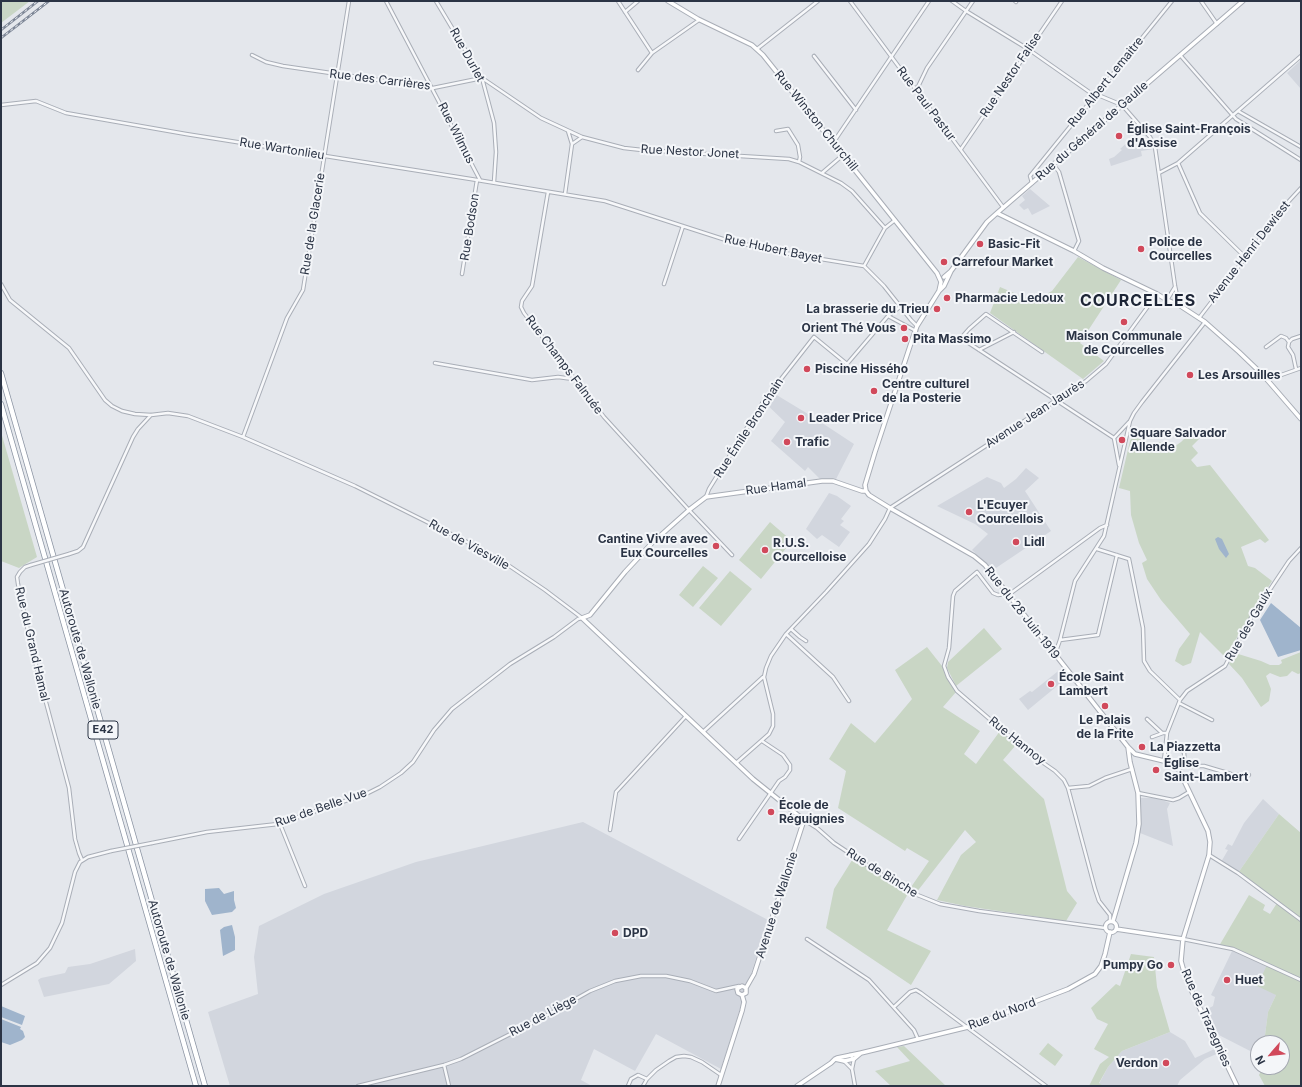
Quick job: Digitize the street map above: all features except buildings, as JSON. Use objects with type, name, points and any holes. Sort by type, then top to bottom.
[{"type":"highway","name":"Autoroute de Wallonie","points":[[1,373],[205,1086]]},
{"type":"highway","name":"Autoroute de Wallonie","points":[[1,404],[196,1086]]},
{"type":"main road","name":"Rue Winston Churchill","points":[[668,1],[699,20],[752,45],[757,50],[895,220],[937,273],[938,278],[943,279]]},
{"type":"main road","name":"Rue du Général de Gaulle","points":[[918,326],[939,291],[944,286],[943,279],[950,275],[951,271],[987,222],[1243,1]]},
{"type":"main road","points":[[997,213],[1157,294],[1205,322],[1239,352],[1267,380],[1301,419]]},
{"type":"main road","points":[[866,491],[865,485],[875,452],[918,326]]},
{"type":"main road","name":"Rue Hamal","points":[[582,618],[590,615],[624,572],[652,543],[706,497],[822,481],[832,481],[866,491]]},
{"type":"main road","name":"Rue du 28 Juin 1919","points":[[866,491],[869,495],[890,508],[974,556],[985,566],[1128,747]]},
{"type":"main road","name":"Rue de Viesville","points":[[582,618],[687,715],[736,763]]},
{"type":"main road","points":[[1128,747],[1135,754],[1164,761],[1178,768]]},
{"type":"main road","points":[[1112,921],[1138,834],[1138,794],[1128,747]]},
{"type":"main road","name":"Rue de Binche","points":[[736,763],[771,794],[804,820]]},
{"type":"main road","name":"Rue de Trazegnies","points":[[1178,768],[1208,831],[1210,842],[1209,855],[1183,939],[1181,961],[1186,979],[1237,1086]]},
{"type":"main road","name":"Avenue de Wallonie","points":[[746,988],[754,974],[804,820]]},
{"type":"main road","points":[[1112,921],[1107,922],[1105,928],[1110,932],[1113,932],[1116,929],[1183,939]]},
{"type":"main road","points":[[1112,921],[1116,924],[1116,929]]},
{"type":"main road","name":"Rue du Nord","points":[[796,1086],[835,1059],[968,1027],[1068,989],[1095,974],[1101,966],[1110,932]]},
{"type":"main road","points":[[718,1086],[744,1002],[742,995],[737,992],[739,986],[744,986],[746,988],[747,992],[742,995]]},
{"type":"main road","name":"Rue du Nord","points":[[835,1059],[844,1061],[854,1059],[861,1053]]},
{"type":"street","name":"Rue de la Glacerie","points":[[243,437],[287,318],[303,290],[349,1]]},
{"type":"street","name":"Rue Wilmus","points":[[386,1],[433,88],[479,180]]},
{"type":"street","name":"Rue Durlet","points":[[436,1],[482,78],[494,123],[496,152],[494,182]]},
{"type":"street","points":[[618,1],[652,53]]},
{"type":"street","points":[[625,12],[638,1]]},
{"type":"street","points":[[757,50],[818,1]]},
{"type":"street","name":"Rue Paul Pastur","points":[[850,1],[1003,207]]},
{"type":"street","points":[[833,143],[929,1]]},
{"type":"street","points":[[952,1],[966,12],[1028,49],[1094,96],[1098,95],[1122,105],[1150,137],[1155,147],[1179,306]]},
{"type":"street","points":[[916,91],[927,68],[973,1]]},
{"type":"street","name":"Rue Nestor Falise","points":[[960,149],[1062,1]]},
{"type":"street","name":"Rue Albert Lemaitre","points":[[1032,182],[1030,176],[1172,1]]},
{"type":"street","points":[[1200,1],[1217,24]]},
{"type":"street","points":[[638,70],[652,53],[699,20]]},
{"type":"street","name":"Rue des Carrières","points":[[252,55],[266,62],[283,66],[433,88],[482,78]]},
{"type":"street","points":[[1180,55],[1236,119],[1301,160]]},
{"type":"street","points":[[814,56],[856,110]]},
{"type":"street","points":[[1158,173],[1178,162],[1301,56]]},
{"type":"street","points":[[482,78],[541,118],[568,131],[572,144],[565,194]]},
{"type":"street","name":"Rue Wartonlieu","points":[[1,105],[36,101],[66,114],[565,194]]},
{"type":"street","points":[[1238,111],[1301,147]]},
{"type":"street","points":[[776,131],[788,129],[798,145],[800,156],[799,162]]},
{"type":"street","name":"Rue Nestor Jonet","points":[[568,131],[582,137],[624,148],[774,157],[799,162],[841,183],[852,191],[884,228]]},
{"type":"street","points":[[572,144],[582,137]]},
{"type":"street","points":[[822,173],[843,155]]},
{"type":"street","points":[[1178,162],[1200,213],[1245,257]]},
{"type":"street","points":[[1053,164],[1059,172],[1079,241],[1074,251]]},
{"type":"street","name":"Rue Bodson","points":[[462,274],[479,180]]},
{"type":"street","name":"Avenue Henri Dewiest","points":[[1198,318],[1289,201],[1301,188]]},
{"type":"street","name":"Rue Champs Falnuée","points":[[548,192],[532,286],[524,295],[521,307],[524,313],[604,417],[689,510]]},
{"type":"street","name":"Rue Hubert Bayet","points":[[565,194],[605,202],[726,240],[790,254],[864,266]]},
{"type":"street","points":[[895,220],[884,228],[864,266],[884,286],[900,307],[918,326]]},
{"type":"street","points":[[664,284],[683,226]]},
{"type":"street","name":"Rue de Viesville","points":[[1,284],[10,300],[69,348],[105,400],[112,406],[122,411],[151,415],[168,413],[188,416],[243,437],[355,486],[471,544],[546,590],[582,618]]},
{"type":"street","points":[[1167,300],[1175,286]]},
{"type":"street","name":"Avenue Jean Jaurès","points":[[890,508],[1086,381],[1106,364],[1157,294]]},
{"type":"street","points":[[900,307],[888,316],[916,331]]},
{"type":"street","points":[[1042,352],[986,314],[961,338],[1114,438],[1120,467]]},
{"type":"street","name":"Rue Émile Bronchain","points":[[706,497],[709,489],[763,402],[814,337],[847,364],[888,316]]},
{"type":"street","points":[[1055,654],[1075,581],[1104,536],[1130,421],[1142,402],[1205,322]]},
{"type":"street","points":[[979,350],[1014,332]]},
{"type":"street","points":[[1266,347],[1281,336],[1286,338],[1289,342],[1288,347],[1294,355],[1296,370]]},
{"type":"street","points":[[1289,342],[1292,339],[1301,336]]},
{"type":"street","points":[[435,363],[535,380],[558,377],[574,379]]},
{"type":"street","points":[[1267,380],[1301,368]]},
{"type":"street","name":"Rue du Grand Hamal","points":[[82,860],[75,839],[71,801],[65,773],[33,654],[17,577],[24,568],[78,551],[83,547],[132,437],[151,415]]},
{"type":"street","points":[[1114,438],[1130,421]]},
{"type":"street","points":[[736,763],[769,734],[773,726],[773,714],[764,677],[770,656],[786,634],[869,544],[885,519],[890,508]]},
{"type":"street","points":[[689,510],[732,555]]},
{"type":"street","points":[[1008,594],[1100,528],[1107,525]]},
{"type":"street","name":"Rue des Gaulx","points":[[1164,761],[1166,744],[1165,733],[1180,700],[1187,690],[1225,666],[1252,615],[1289,561],[1301,548]]},
{"type":"street","points":[[1097,549],[1129,559],[1144,628],[1144,662],[1150,671],[1180,700]]},
{"type":"street","points":[[1060,640],[1098,635],[1117,555]]},
{"type":"street","name":"Rue Hannoy","points":[[1008,594],[998,595],[993,593],[977,572],[955,591],[953,596],[949,648],[944,666],[948,677],[957,690],[992,722],[1029,753],[1055,771],[1064,780],[1068,788],[1099,901],[1110,915],[1112,921]]},
{"type":"street","name":"Rue de Belle Vue","points":[[82,860],[111,851],[207,832],[280,824],[368,793],[393,779],[413,762],[434,730],[452,709],[510,664],[554,637],[578,619],[582,618]]},
{"type":"street","points":[[791,629],[806,641]]},
{"type":"street","points":[[786,634],[833,677],[849,702]]},
{"type":"street","points":[[704,732],[764,677]]},
{"type":"street","points":[[1179,703],[1212,720]]},
{"type":"street","points":[[610,830],[616,792],[687,715]]},
{"type":"street","points":[[1146,719],[1165,733]]},
{"type":"street","points":[[1152,736],[1165,733]]},
{"type":"street","points":[[739,839],[779,781],[785,777],[790,765],[783,755],[762,741]]},
{"type":"street","points":[[1166,744],[1184,752],[1185,766]]},
{"type":"street","points":[[1178,768],[1185,766],[1204,766],[1231,774],[1249,775]]},
{"type":"street","points":[[1068,788],[1090,786],[1105,778],[1132,769]]},
{"type":"street","points":[[1138,794],[1173,800],[1190,792]]},
{"type":"street","name":"Rue de Binche","points":[[804,820],[817,828],[834,843],[893,882],[910,892],[940,904],[1105,928]]},
{"type":"street","points":[[280,824],[306,886]]},
{"type":"street","points":[[1209,855],[1238,873],[1301,920]]},
{"type":"street","points":[[1,985],[37,964],[50,948],[62,923],[75,872],[82,860]]},
{"type":"street","points":[[807,939],[864,977],[894,1007],[914,1030],[918,1040]]},
{"type":"street","points":[[1183,939],[1233,949],[1301,980]]},
{"type":"street","name":"Rue de Liège","points":[[358,1086],[444,1065],[465,1057],[590,990],[615,981],[641,976],[666,976],[690,981],[716,990],[739,986]]},
{"type":"street","name":"Rue de Liège","points":[[730,988],[737,992]]},
{"type":"street","points":[[894,1007],[910,992],[916,990],[1046,1086]]},
{"type":"street","points":[[852,1069],[844,1061],[847,1055],[854,1059],[852,1069],[855,1086]]},
{"type":"street","points":[[643,1086],[647,1079],[656,1070],[669,1061],[684,1056],[691,1057],[702,1062],[722,1076]]},
{"type":"street","points":[[444,1065],[449,1086]]},
{"type":"street","points":[[628,1086],[634,1076],[638,1075],[647,1079]]},
{"type":"shaded area","points":[[1301,60],[1301,89],[1287,73]]},
{"type":"shaded area","points":[[1130,140],[1138,149],[1153,146],[1154,149],[1141,151],[1142,156],[1111,166],[1109,159],[1114,157],[1122,150],[1120,149]]},
{"type":"shaded area","points":[[1030,189],[1050,206],[1032,215],[1028,208],[1024,210],[1019,205],[1025,200],[1022,196]]},
{"type":"shaded area","points":[[770,391],[854,444],[834,483],[820,479],[808,467],[805,471],[771,441],[785,422],[762,400]]},
{"type":"shaded area","points":[[1026,468],[1039,478],[1025,491],[1051,531],[993,570],[972,550],[988,534],[975,524],[937,506],[987,477],[1001,483],[1004,488],[1016,479]]},
{"type":"shaded area","points":[[829,493],[837,496],[851,506],[841,519],[844,521],[840,525],[850,532],[839,547],[822,535],[817,539],[806,529]]},
{"type":"shaded area","name":"École Saint Lambert","points":[[1062,668],[1068,677],[1028,710],[1019,699],[1030,691],[1032,692]]},
{"type":"shaded area","points":[[1140,798],[1156,798],[1170,803],[1167,809],[1173,846],[1140,833]]},
{"type":"shaded area","points":[[1263,799],[1279,814],[1238,873],[1221,862],[1228,850],[1225,849],[1228,844],[1232,846],[1244,823]]},
{"type":"shaded area","points":[[583,822],[768,920],[721,1069],[656,1034],[635,1071],[594,1049],[581,1080],[592,1086],[230,1086],[208,1012],[258,994],[254,957],[259,926],[324,894],[416,862]]},
{"type":"shaded area","points":[[135,949],[136,961],[109,984],[44,997],[38,980],[41,978],[65,973],[68,967],[90,964]]},
{"type":"shaded area","points":[[1233,949],[1268,965],[1276,995],[1268,1012],[1265,1035],[1250,1035],[1250,1051],[1211,1031],[1202,1012],[1213,1006],[1215,997],[1211,995]]},
{"type":"shaded area","points":[[1170,1032],[1185,1041],[1195,1058],[1219,1047],[1221,1052],[1205,1059],[1180,1080],[1177,1086],[1103,1086],[1099,1084],[1108,1067],[1122,1051]]},
{"type":"green space","points":[[1,1],[30,1],[1,23]]},
{"type":"green space","points":[[1078,257],[1121,280],[1080,343],[1104,361],[1083,379],[990,313],[1000,287],[1033,301],[1052,291]]},
{"type":"green space","points":[[1193,430],[1201,437],[1192,446],[1198,453],[1191,460],[1197,467],[1210,465],[1269,540],[1265,543],[1260,539],[1241,547],[1248,566],[1255,568],[1272,581],[1225,657],[1200,632],[1191,663],[1183,666],[1175,661],[1179,649],[1190,634],[1161,600],[1147,579],[1142,563],[1147,560],[1139,543],[1131,515],[1130,491],[1119,488],[1130,441],[1134,433],[1149,443],[1161,442],[1171,449],[1181,442]]},
{"type":"green space","points":[[1,432],[37,557],[19,568],[1,561]]},
{"type":"green space","name":"R.U.S. Courcelloise","points":[[770,522],[792,541],[761,579],[739,560]]},
{"type":"green space","points":[[703,566],[718,578],[693,607],[679,595]]},
{"type":"green space","name":"R.U.S. Courcelloise","points":[[730,571],[752,589],[721,626],[699,608]]},
{"type":"green space","points":[[984,628],[1002,649],[956,686],[947,668],[948,662]]},
{"type":"green space","points":[[927,647],[942,666],[956,692],[943,707],[980,731],[964,754],[976,764],[1000,731],[1016,745],[1003,760],[1044,799],[1067,891],[1077,903],[1066,921],[965,906],[937,900],[961,855],[976,842],[965,830],[916,893],[909,890],[929,861],[907,848],[905,851],[838,808],[846,771],[829,759],[851,723],[875,743],[912,699],[895,670]]},
{"type":"green space","points":[[1301,652],[1301,673],[1298,674],[1292,671],[1287,676],[1280,677],[1270,673],[1266,676],[1271,689],[1269,701],[1261,707],[1242,678],[1229,664],[1235,653],[1270,665],[1279,665],[1282,663],[1281,660]]},
{"type":"green space","points":[[1279,814],[1301,833],[1301,1086],[1265,1086],[1259,1075],[1290,1075],[1290,1035],[1265,1035],[1268,1012],[1276,995],[1257,986],[1267,965],[1233,949],[1219,946],[1249,895],[1265,905],[1263,910],[1270,914],[1277,903],[1238,873]]},
{"type":"green space","points":[[854,857],[895,885],[909,892],[887,930],[931,951],[911,985],[826,928],[834,889]]},
{"type":"green space","points":[[1131,954],[1154,957],[1157,987],[1170,1032],[1122,1051],[1108,1067],[1099,1083],[1103,1086],[1089,1086],[1100,1064],[1109,1057],[1094,1049],[1108,1024],[1097,1019],[1091,1008],[1116,984],[1120,986]]},
{"type":"green space","points":[[1048,1043],[1063,1055],[1055,1066],[1039,1054]]},
{"type":"green space","points":[[904,1046],[946,1086],[891,1086],[875,1071],[910,1061],[897,1047]]},
{"type":"water","points":[[1218,537],[1222,539],[1229,554],[1226,558],[1219,549],[1215,539]]},
{"type":"water","points":[[1271,603],[1301,628],[1301,650],[1278,657],[1260,620]]},
{"type":"water","points":[[219,888],[224,894],[234,891],[236,908],[232,912],[212,915],[205,901],[205,889]]},
{"type":"water","points":[[232,925],[235,937],[235,950],[223,956],[220,930],[224,927]]},
{"type":"water","points":[[1,1006],[25,1016],[22,1025],[1,1017]]},
{"type":"water","points":[[1,1019],[21,1027],[20,1029],[23,1031],[25,1037],[22,1040],[10,1045],[1,1042]]},
{"type":"railway","points":[[1,30],[38,1]]},
{"type":"railway","points":[[1,38],[49,1]]},
{"type":"place","name":"Église Saint-François d'Assise","points":[[1119,136]]},
{"type":"place","name":"Basic-Fit","points":[[980,244]]},
{"type":"place","name":"Police de Courcelles","points":[[1141,249]]},
{"type":"place","name":"Carrefour Market","points":[[944,262]]},
{"type":"place","name":"Pharmacie Ledoux","points":[[947,298]]},
{"type":"place","name":"La brasserie du Trieu","points":[[937,309]]},
{"type":"place","name":"Maison Communale de Courcelles","points":[[1124,322]]},
{"type":"place","name":"Orient Thé Vous","points":[[904,328]]},
{"type":"place","name":"Pita Massimo","points":[[905,339]]},
{"type":"place","name":"Piscine Hissého","points":[[807,369]]},
{"type":"place","name":"Les Arsouilles","points":[[1190,375]]},
{"type":"place","name":"Centre culturel de la Posterie","points":[[874,391]]},
{"type":"place","name":"Leader Price","points":[[801,418]]},
{"type":"place","name":"Square Salvador Allende","points":[[1122,440]]},
{"type":"place","name":"Trafic","points":[[787,442]]},
{"type":"place","name":"L'Ecuyer Courcellois","points":[[969,512]]},
{"type":"place","name":"Lidl","points":[[1016,542]]},
{"type":"place","name":"Cantine Vivre avec Eux Courcelles","points":[[716,546]]},
{"type":"place","name":"R.U.S. Courcelloise","points":[[765,550]]},
{"type":"place","name":"École Saint Lambert","points":[[1051,684]]},
{"type":"place","name":"Le Palais de la Frite","points":[[1105,706]]},
{"type":"place","name":"La Piazzetta","points":[[1142,747]]},
{"type":"place","name":"Église Saint-Lambert","points":[[1156,770]]},
{"type":"place","name":"École de Réguignies","points":[[771,812]]},
{"type":"place","name":"DPD","points":[[615,933]]},
{"type":"place","name":"Pumpy Go","points":[[1171,965]]},
{"type":"place","name":"Huet","points":[[1227,980]]},
{"type":"place","name":"Verdon","points":[[1166,1063]]},
{"type":"district","name":"COURCELLES","points":[[1138,301]]}]
